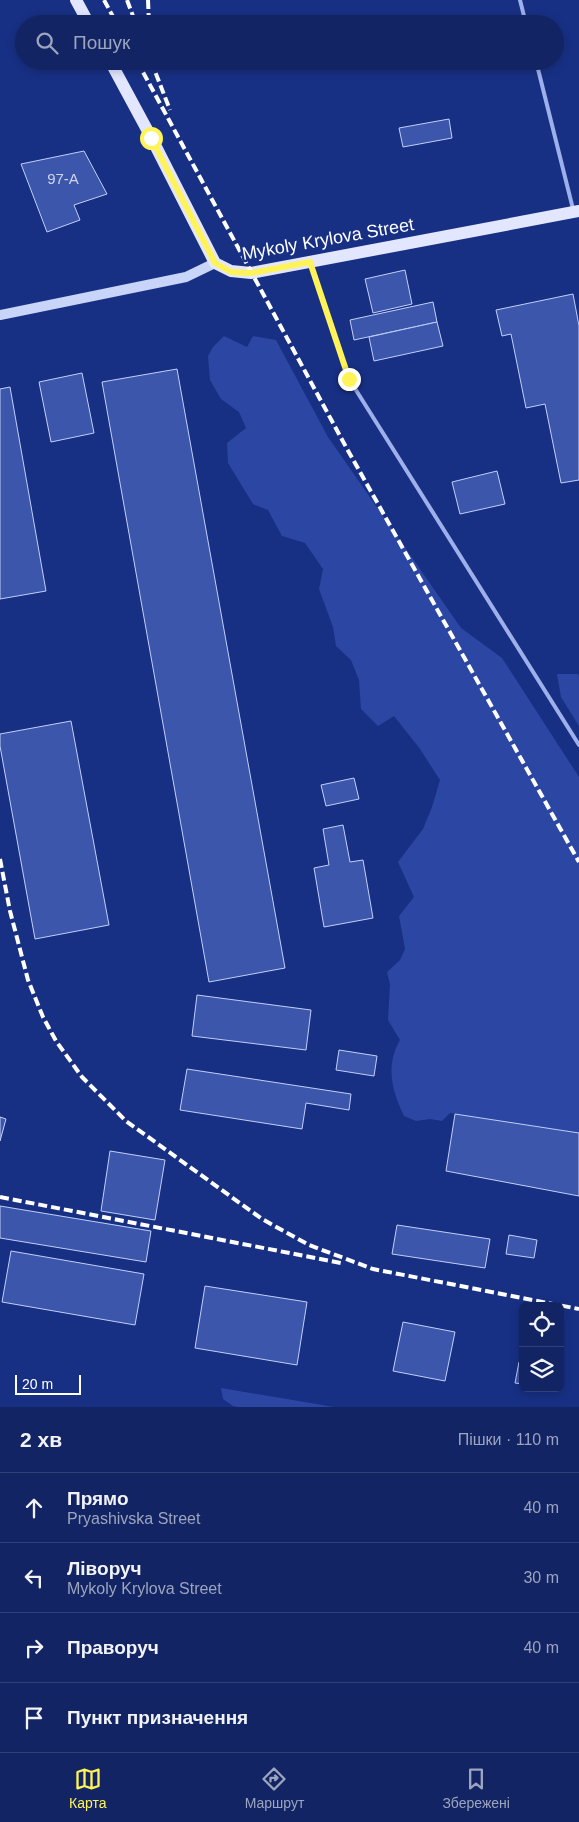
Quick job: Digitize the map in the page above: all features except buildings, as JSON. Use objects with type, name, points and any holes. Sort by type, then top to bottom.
[{"type":"main road","points":[[76,0],[84,15]]},
{"type":"main road","points":[[115,70],[215,263]]},
{"type":"main road","name":"Mykoly Krylova Street","points":[[215,263],[231,272],[251,273],[576,212]]},
{"type":"street","points":[[0,314],[186,277],[215,263]]},
{"type":"lane","points":[[520,0],[524,15]]},
{"type":"lane","points":[[538,70],[576,212]]},
{"type":"lane","points":[[310,262],[349,379],[579,745]]},
{"type":"shaded area","points":[[224,336],[247,347],[253,336],[276,340],[328,437],[461,628],[502,658],[579,777],[579,1133],[450,1113],[442,1121],[430,1119],[416,1121],[404,1116],[396,1097],[392,1078],[393,1059],[400,1040],[388,1020],[390,984],[387,972],[400,960],[405,949],[399,916],[414,897],[398,862],[423,829],[440,780],[420,749],[394,716],[378,726],[361,709],[359,680],[351,660],[336,646],[333,627],[319,589],[323,569],[305,543],[282,536],[268,510],[253,504],[228,463],[227,443],[246,428],[239,412],[221,399],[210,380],[208,356],[213,347]]},
{"type":"shaded area","points":[[557,674],[578,674],[579,676],[579,726],[561,697]]},
{"type":"shaded area","points":[[221,1388],[334,1407],[238,1407],[223,1399]]},
{"type":"railway","points":[[104,0],[112,15]]},
{"type":"railway","points":[[127,0],[133,15]]},
{"type":"railway","points":[[148,0],[149,15]]},
{"type":"railway","points":[[142,70],[346,447],[579,862]]},
{"type":"railway","points":[[154,70],[170,110]]},
{"type":"railway","points":[[0,859],[10,911],[28,980],[43,1017],[56,1041],[82,1077],[126,1121],[262,1219],[309,1245],[373,1269],[579,1309]]},
{"type":"railway","points":[[0,1197],[341,1263]]},
{"type":"route","points":[[151,138],[215,263],[231,272],[251,273],[310,262],[349,379]]}]
